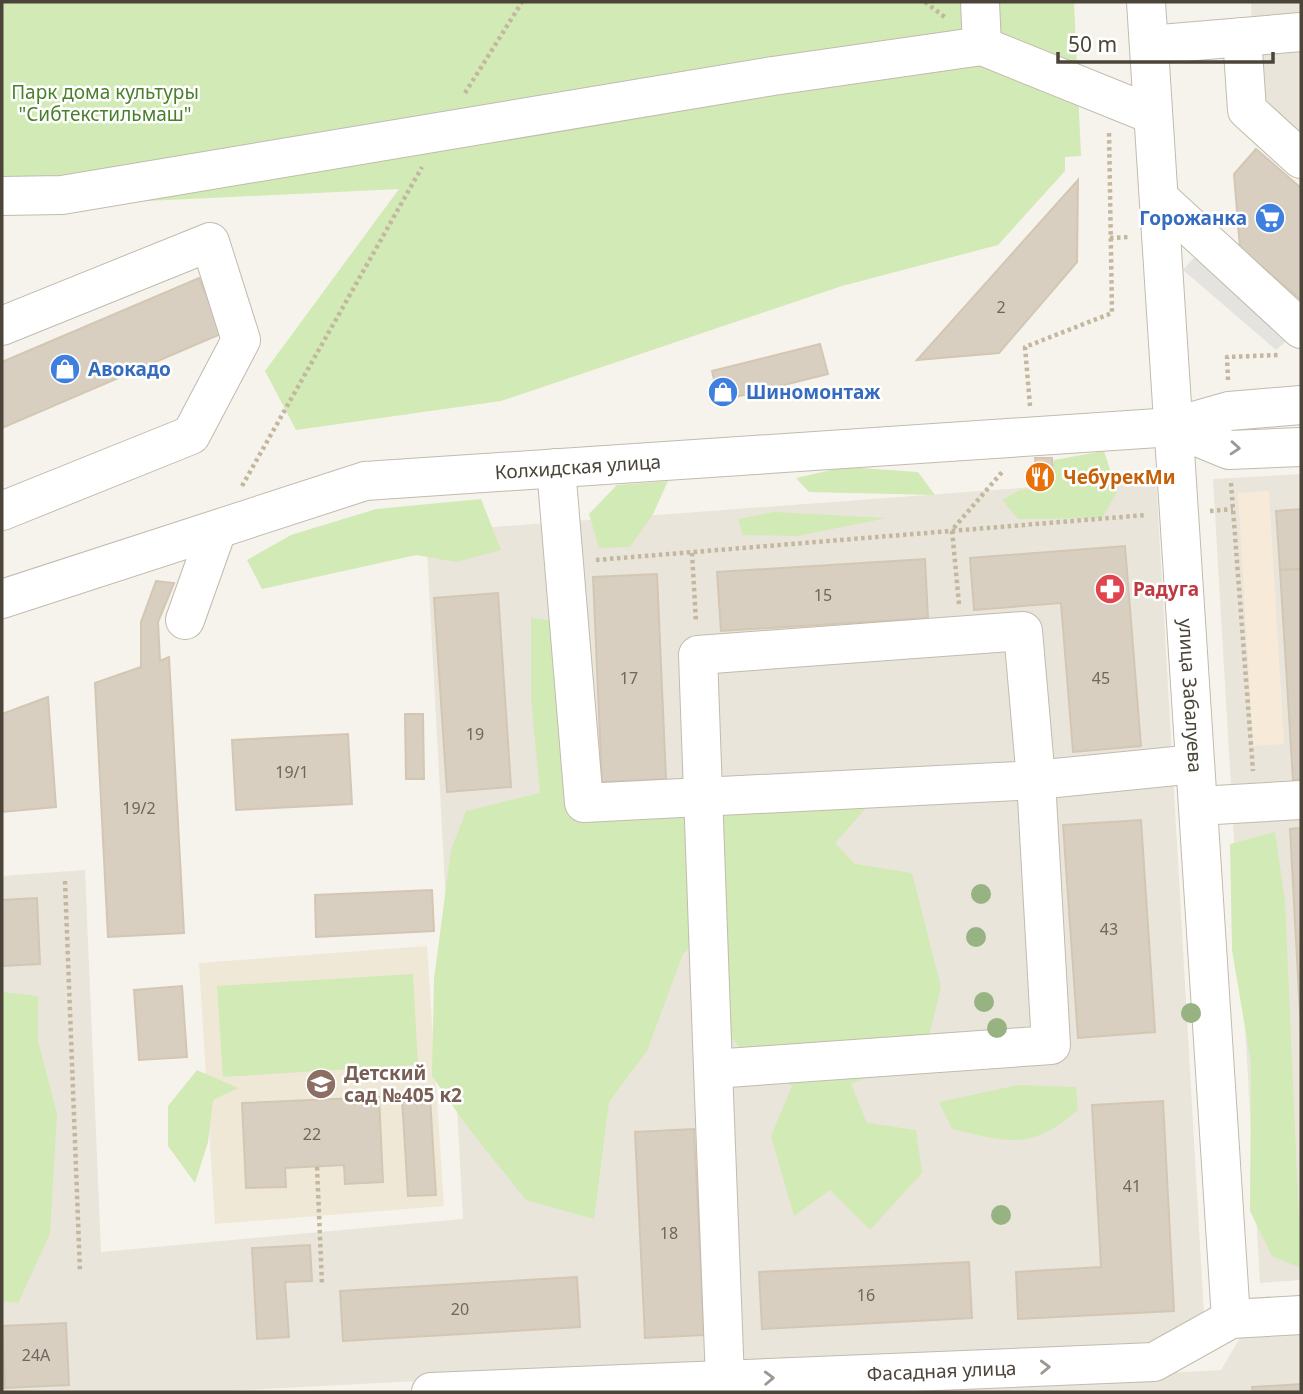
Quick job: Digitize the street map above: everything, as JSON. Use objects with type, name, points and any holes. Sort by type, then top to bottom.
[{"type":"street","points":[[980,2],[982,46]]},
{"type":"street","name":"улица Забалуева","points":[[1146,2],[1231,1320]]},
{"type":"street","points":[[1149,45],[1301,32]]},
{"type":"street","points":[[1242,37],[1247,110],[1301,159]]},
{"type":"street","points":[[2,196],[62,195],[773,76],[982,46],[1153,115]]},
{"type":"street","points":[[1158,198],[1295,342]]},
{"type":"street","points":[[2,326],[210,242],[241,340],[191,435],[2,511]]},
{"type":"street","name":"Колхидская улица","points":[[2,599],[365,481],[1173,427],[1229,411],[1301,405]]},
{"type":"street","name":"Колхидская улица","points":[[1173,427],[1229,450],[1301,447]]},
{"type":"street","points":[[556,468],[584,803],[1036,780],[1195,764]]},
{"type":"street","points":[[185,620],[217,530]]},
{"type":"street","points":[[713,1069],[1051,1045],[1036,780],[1023,631],[698,655],[702,798],[725,1380]]},
{"type":"street","points":[[1198,806],[1301,800]]},
{"type":"street","points":[[1231,1320],[1301,1315]]},
{"type":"street","name":"Фасадная улица","points":[[449,1392],[725,1380],[924,1382],[1154,1362],[1231,1320]]},
{"type":"path","points":[[217,530],[442,132],[522,2]]},
{"type":"path","points":[[962,637],[953,530],[1032,437],[1026,347],[1112,313],[1109,98]]},
{"type":"path","points":[[1229,411],[1227,357],[1295,342]]},
{"type":"path","points":[[1229,450],[1255,803]]},
{"type":"path","points":[[564,562],[1233,509]]},
{"type":"path","points":[[692,553],[698,655]]},
{"type":"path","points":[[65,881],[80,1272]]},
{"type":"path","points":[[317,1167],[322,1284]]},
{"type":"shaded area","points":[[1251,2],[1301,2],[1301,144],[1256,105]]},
{"type":"shaded area","points":[[1206,244],[1301,329],[1276,350],[1183,270]]},
{"type":"shaded area","points":[[1301,474],[1301,1280],[1260,1283],[1213,479]]},
{"type":"shaded area","points":[[1156,478],[1204,1315],[1155,1343],[206,1392],[2,1392],[2,876],[85,870],[101,1252],[463,1219],[426,532]]},
{"type":"shaded area","points":[[1269,491],[1284,744],[1253,746],[1238,493]]},
{"type":"shaded area","name":"Детский сад №405 к2","points":[[427,946],[444,1206],[215,1224],[199,963]]},
{"type":"shaded area","points":[[1301,1331],[1301,1392],[810,1392],[1221,1370],[1243,1333]]},
{"type":"green space","name":"Парк дома культуры \"Сибтекстильмаш\"","points":[[2,2],[1074,2],[1081,156],[1065,157],[1065,171],[998,245],[842,286],[501,401],[296,430],[265,371],[399,189],[2,208]]},
{"type":"green space","points":[[1104,451],[1117,492],[1102,518],[1018,519],[1002,500],[1020,490],[1049,488],[1054,460]]},
{"type":"green space","points":[[845,467],[918,472],[935,495],[809,492],[796,478]]},
{"type":"green space","points":[[668,481],[653,514],[630,547],[599,548],[589,514],[617,485]]},
{"type":"green space","points":[[481,499],[501,550],[456,562],[416,555],[262,589],[247,560],[291,535],[376,509]]},
{"type":"green space","points":[[774,512],[887,518],[797,536],[743,535],[738,519]]},
{"type":"green space","points":[[531,618],[558,621],[572,784],[866,808],[835,843],[855,864],[912,873],[941,987],[925,1052],[851,1084],[867,1123],[916,1130],[922,1173],[870,1230],[830,1190],[794,1216],[771,1136],[792,1086],[759,1070],[730,1036],[713,928],[683,954],[647,1051],[609,1102],[594,1219],[526,1200],[466,1125],[432,1076],[434,979],[451,850],[466,811],[540,793],[531,698]]},
{"type":"green space","points":[[1275,832],[1285,901],[1301,1268],[1272,1256],[1250,1211],[1251,1063],[1232,950],[1230,844]]},
{"type":"green space","points":[[413,974],[418,1065],[223,1077],[217,986]]},
{"type":"green space","points":[[2,992],[38,996],[38,1041],[57,1114],[50,1234],[18,1303],[2,1301]]},
{"type":"green space","points":[[197,1070],[238,1088],[213,1100],[208,1142],[195,1183],[168,1146],[168,1106]]},
{"type":"green space","points":[[1018,1085],[1076,1087],[1078,1110],[1046,1132],[1018,1140],[1004,1140],[952,1129],[939,1102]]},
{"type":"building","name":"Горожанка","points":[[1256,149],[1301,188],[1301,300],[1240,248],[1234,174]]},
{"type":"building","points":[[1078,180],[1077,262],[999,353],[917,360]]},
{"type":"building","points":[[199,278],[223,333],[2,428],[2,362]]},
{"type":"building","points":[[820,344],[828,374],[719,401],[712,371]]},
{"type":"building","points":[[1035,458],[1052,458],[1053,477],[1037,478]]},
{"type":"building","points":[[1301,509],[1301,569],[1280,570],[1276,511]]},
{"type":"building","points":[[1125,546],[1141,746],[1073,752],[1061,603],[974,610],[970,558]]},
{"type":"building","points":[[925,559],[928,618],[721,631],[717,572]]},
{"type":"building","points":[[1301,569],[1301,779],[1293,780],[1280,570]]},
{"type":"building","points":[[657,574],[666,779],[602,782],[593,577]]},
{"type":"building","points":[[156,581],[174,583],[158,622],[160,661],[169,657],[184,933],[108,937],[95,683],[141,667],[141,622]]},
{"type":"building","points":[[498,593],[511,787],[447,792],[434,598]]},
{"type":"building","points":[[48,697],[56,807],[2,812],[2,714]]},
{"type":"building","points":[[405,714],[423,714],[424,779],[406,779]]},
{"type":"building","points":[[348,734],[352,804],[236,810],[232,740]]},
{"type":"building","points":[[1141,820],[1155,1032],[1078,1038],[1063,825]]},
{"type":"building","points":[[1301,828],[1301,1032],[1290,829]]},
{"type":"building","points":[[432,890],[434,931],[316,937],[315,895]]},
{"type":"building","points":[[37,898],[40,964],[2,966],[2,900]]},
{"type":"building","points":[[182,986],[187,1057],[139,1060],[134,990]]},
{"type":"building","points":[[379,1097],[383,1182],[345,1184],[344,1165],[285,1168],[286,1187],[246,1188],[242,1103]]},
{"type":"building","points":[[430,1097],[436,1195],[408,1196],[402,1099]]},
{"type":"building","points":[[1163,1101],[1174,1311],[1018,1319],[1016,1272],[1101,1267],[1092,1105]]},
{"type":"building","points":[[694,1129],[704,1335],[645,1338],[635,1132]]},
{"type":"building","points":[[310,1245],[312,1281],[285,1282],[289,1337],[257,1339],[252,1248]]},
{"type":"building","points":[[969,1262],[972,1318],[762,1329],[759,1272]]},
{"type":"building","points":[[577,1277],[580,1327],[343,1341],[340,1291]]},
{"type":"building","points":[[66,1323],[69,1385],[5,1388],[2,1326]]},
{"type":"building","points":[[2,1326],[5,1388],[2,1388]]},
{"type":"building","points":[[1301,1384],[1301,1392],[1253,1392],[1252,1387]]},
{"type":"place","name":"Горожанка","points":[[1270,218]]},
{"type":"place","name":"Авокадо","points":[[65,369]]},
{"type":"place","name":"Шиномонтаж","points":[[723,392]]},
{"type":"place","name":"ЧебурекМи","points":[[1040,477]]},
{"type":"place","name":"Радуга","points":[[1110,589]]},
{"type":"place","name":"Детский сад №405 к2","points":[[321,1084]]}]
